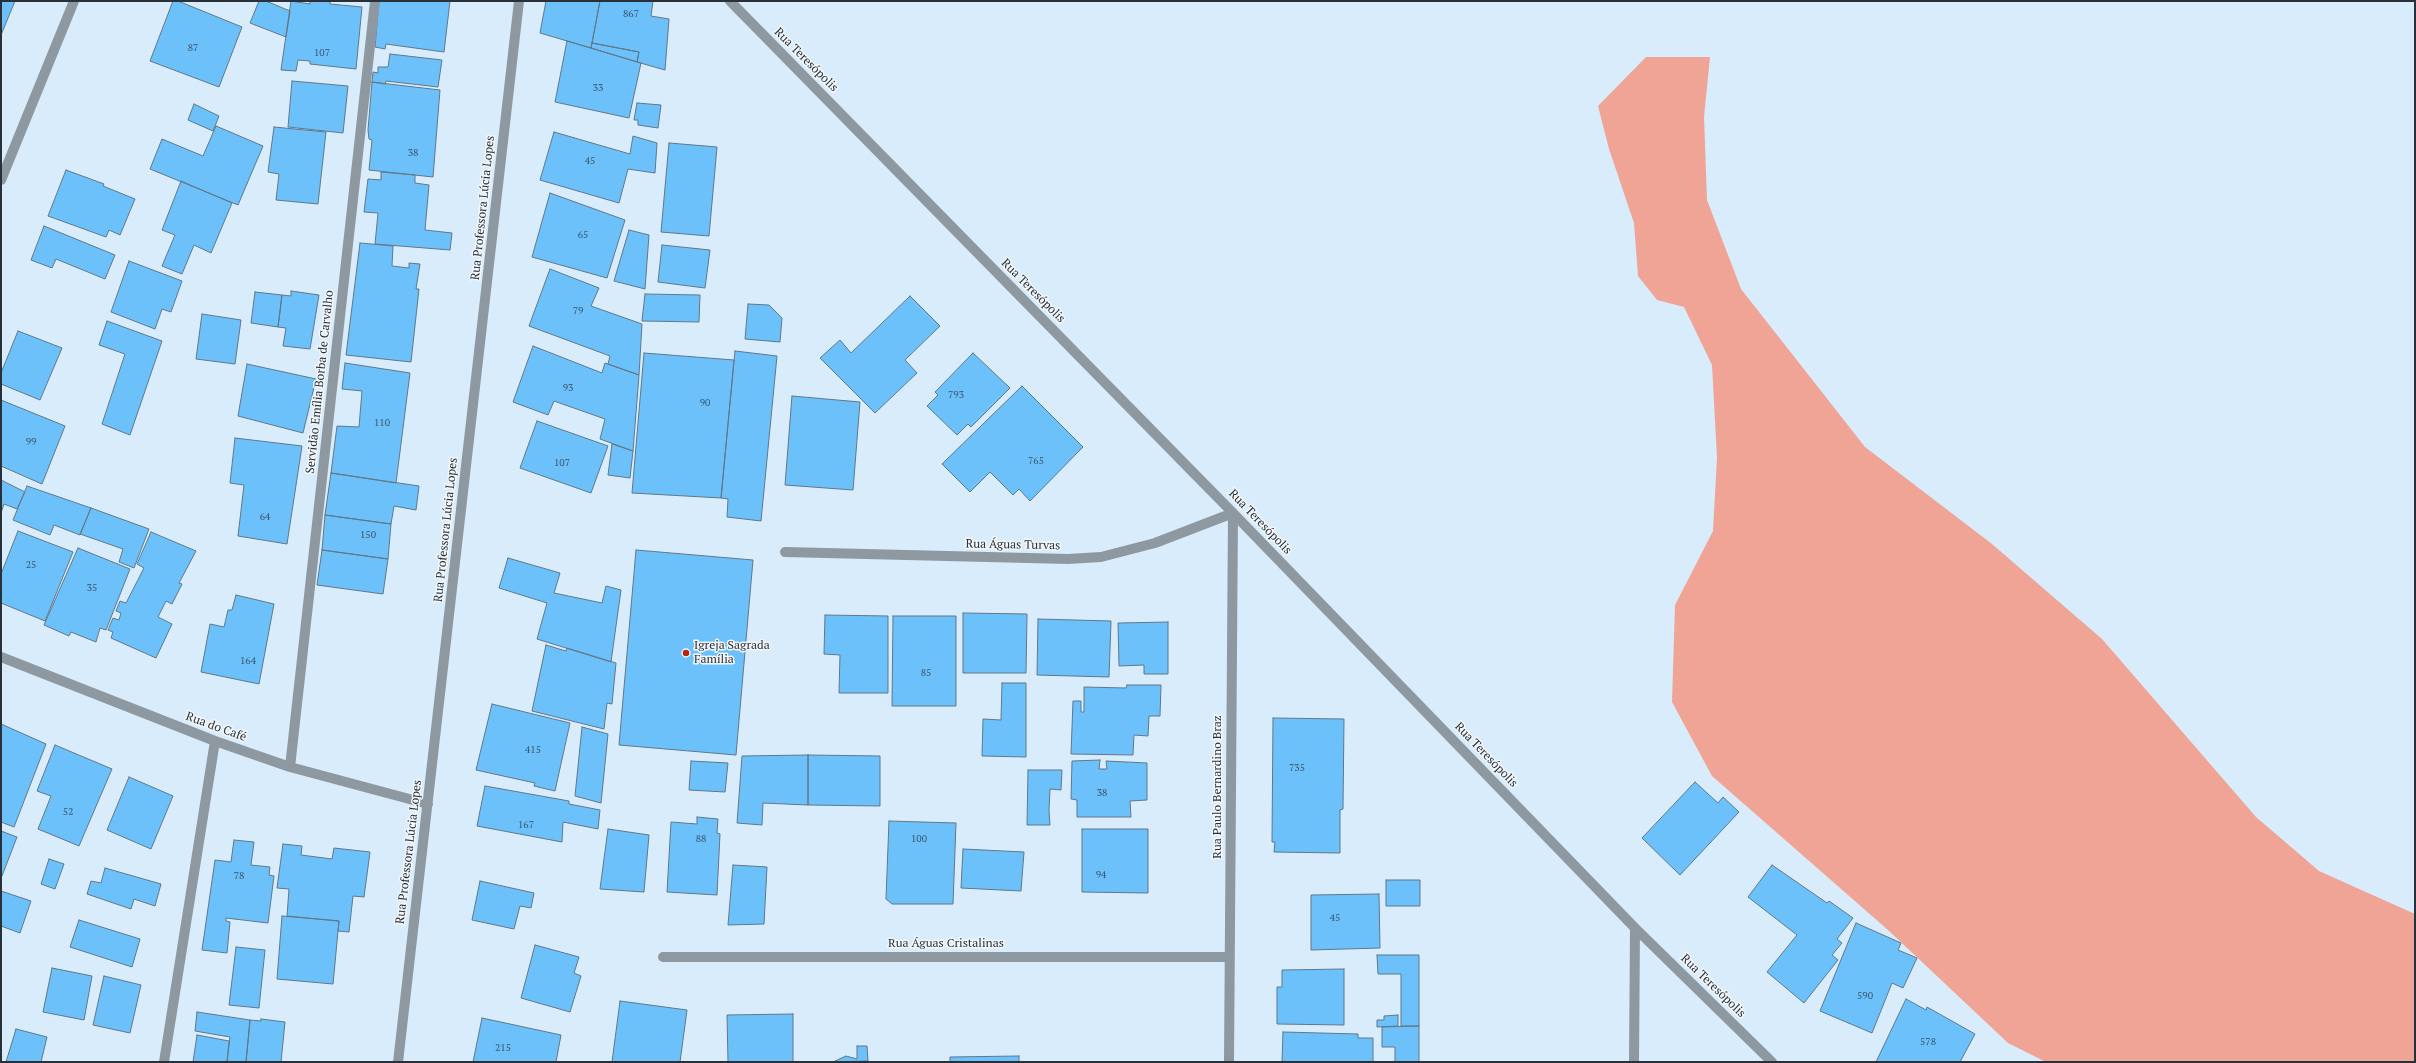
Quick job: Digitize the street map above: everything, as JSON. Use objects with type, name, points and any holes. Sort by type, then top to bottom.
[{"type":"street","points":[[1,180],[74,1]]},
{"type":"street","name":"Servidão Emília Borba de Carvalho","points":[[290,766],[375,1]]},
{"type":"street","name":"Rua Professora Lúcia Lopes","points":[[398,1062],[519,1]]},
{"type":"street","name":"Rua Teresópolis","points":[[730,1],[1233,513],[1635,928],[1772,1062]]},
{"type":"street","name":"Rua Águas Turvas","points":[[785,552],[1068,559],[1101,557],[1155,543],[1233,513]]},
{"type":"street","name":"Rua Paulo Bernardino Braz","points":[[1229,1062],[1233,513]]},
{"type":"street","name":"Rua do Café","points":[[1,657],[215,741],[290,766],[428,804]]},
{"type":"street","points":[[164,1062],[215,741]]},
{"type":"street","points":[[1634,1062],[1635,928]]},
{"type":"street","name":"Rua Águas Cristalinas","points":[[663,957],[1229,957]]},
{"type":"shaded area","points":[[1646,57],[1710,57],[1704,117],[1707,200],[1741,289],[1865,447],[1992,544],[2102,639],[2256,817],[2319,871],[2415,914],[2415,1062],[2046,1062],[2008,1043],[1888,930],[1712,776],[1672,702],[1675,605],[1713,531],[1717,458],[1712,365],[1684,307],[1657,300],[1638,276],[1634,223],[1609,149],[1598,106]]},
{"type":"building","points":[[1,1],[15,1],[1,35]]},
{"type":"building","points":[[173,1],[178,1],[242,27],[219,87],[150,61]]},
{"type":"building","points":[[259,1],[266,1],[290,11],[286,37],[250,23]]},
{"type":"building","points":[[291,1],[310,4],[310,1],[330,1],[330,4],[362,7],[356,69],[310,64],[310,61],[298,60],[296,71],[281,70]]},
{"type":"building","points":[[379,1],[450,1],[444,52],[386,44],[385,49],[375,47]]},
{"type":"building","points":[[546,1],[600,1],[591,48],[540,33]]},
{"type":"building","points":[[600,1],[653,1],[651,16],[669,19],[665,70],[637,62],[639,52],[592,43]]},
{"type":"building","points":[[567,41],[641,63],[629,118],[555,102]]},
{"type":"building","points":[[592,43],[639,52],[637,62],[591,48]]},
{"type":"building","points":[[390,54],[442,60],[438,87],[386,81],[385,84],[372,82],[373,72],[378,73],[378,67],[388,67]]},
{"type":"building","points":[[292,81],[348,86],[343,133],[288,127]]},
{"type":"building","points":[[372,82],[440,90],[433,177],[369,170],[372,140],[369,139],[368,130]]},
{"type":"building","points":[[637,103],[661,105],[658,128],[638,125],[638,120],[634,120]]},
{"type":"building","points":[[194,104],[219,116],[213,131],[188,120]]},
{"type":"building","points":[[216,126],[263,146],[238,205],[150,169],[162,139],[203,156]]},
{"type":"building","points":[[274,127],[326,132],[318,204],[276,200],[279,174],[268,172]]},
{"type":"building","points":[[554,132],[630,154],[633,136],[657,143],[655,173],[628,169],[619,203],[540,180]]},
{"type":"building","points":[[669,143],[717,147],[709,236],[661,232]]},
{"type":"building","points":[[66,170],[104,184],[103,186],[135,199],[120,235],[109,230],[106,237],[48,216]]},
{"type":"building","points":[[381,172],[415,175],[415,183],[429,185],[425,230],[452,233],[450,250],[375,244],[378,213],[364,212],[368,179],[381,180]]},
{"type":"building","points":[[181,181],[232,203],[211,253],[194,245],[182,274],[162,266],[175,235],[162,230]]},
{"type":"building","points":[[550,193],[625,220],[607,278],[532,257]]},
{"type":"building","points":[[44,226],[115,255],[105,279],[56,259],[52,268],[31,260]]},
{"type":"building","points":[[629,230],[649,235],[645,289],[614,281]]},
{"type":"building","points":[[360,243],[393,246],[392,266],[409,268],[409,263],[420,264],[416,289],[419,289],[411,362],[346,355]]},
{"type":"building","points":[[662,245],[710,250],[705,288],[658,282]]},
{"type":"building","points":[[129,261],[182,281],[171,312],[162,309],[155,329],[111,312]]},
{"type":"building","points":[[550,269],[599,288],[591,306],[642,324],[639,375],[608,364],[610,356],[529,326]]},
{"type":"building","points":[[291,291],[319,295],[310,349],[283,346],[286,328],[278,327],[282,295],[291,296]]},
{"type":"building","points":[[255,292],[282,295],[278,327],[251,323]]},
{"type":"building","points":[[645,294],[700,295],[699,322],[642,321]]},
{"type":"building","points":[[910,296],[940,326],[905,360],[917,373],[875,413],[820,358],[840,340],[851,353]]},
{"type":"building","points":[[748,304],[769,305],[782,318],[780,342],[745,339]]},
{"type":"building","points":[[202,314],[241,320],[235,364],[196,359]]},
{"type":"building","points":[[107,321],[162,341],[130,435],[102,424],[125,354],[99,345]]},
{"type":"building","points":[[18,331],[62,348],[40,400],[1,384],[1,373]]},
{"type":"building","points":[[533,346],[602,373],[605,363],[639,375],[633,451],[600,439],[605,419],[554,401],[548,415],[513,402]]},
{"type":"building","points":[[735,351],[777,356],[761,521],[727,517],[728,499],[721,498]]},
{"type":"building","points":[[644,353],[734,360],[721,498],[632,493]]},
{"type":"building","points":[[973,353],[1010,388],[971,427],[968,424],[957,435],[927,406],[938,395],[935,392]]},
{"type":"building","points":[[345,363],[410,373],[396,483],[331,473],[337,426],[359,427],[362,391],[342,389]]},
{"type":"building","points":[[247,364],[316,379],[303,433],[238,416]]},
{"type":"building","points":[[1022,386],[1083,447],[1030,501],[1019,489],[1013,495],[990,472],[970,492],[942,464]]},
{"type":"building","points":[[792,396],[860,402],[853,490],[785,485]]},
{"type":"building","points":[[1,400],[65,426],[42,484],[1,466]]},
{"type":"building","points":[[537,421],[608,446],[591,493],[520,468]]},
{"type":"building","points":[[235,438],[302,446],[287,544],[238,536],[244,485],[230,483]]},
{"type":"building","points":[[612,444],[633,451],[630,478],[608,475]]},
{"type":"building","points":[[331,473],[419,486],[416,510],[394,506],[391,524],[325,515]]},
{"type":"building","points":[[1,480],[25,492],[17,509],[4,504],[1,513]]},
{"type":"building","points":[[27,486],[91,508],[80,535],[54,525],[50,535],[13,520]]},
{"type":"building","points":[[91,508],[149,529],[134,568],[119,562],[123,549],[80,534]]},
{"type":"building","points":[[325,515],[391,524],[388,559],[322,550]]},
{"type":"building","points":[[18,531],[73,552],[45,621],[1,603],[1,574]]},
{"type":"building","points":[[151,532],[196,551],[179,583],[182,584],[172,604],[166,601],[158,617],[172,624],[156,658],[111,638],[113,632],[108,630],[113,618],[119,620],[121,613],[116,611],[120,601],[126,603],[144,568],[137,564]]},
{"type":"building","points":[[78,548],[130,569],[106,630],[100,628],[96,642],[71,632],[69,636],[44,625]]},
{"type":"building","points":[[322,550],[388,559],[383,594],[317,585]]},
{"type":"building","name":"Igreja Sagrada Família","points":[[636,550],[753,560],[736,755],[619,745]]},
{"type":"building","points":[[508,558],[560,573],[554,593],[602,603],[606,586],[621,590],[611,662],[537,639],[547,603],[499,588]]},
{"type":"building","points":[[236,595],[274,604],[259,684],[201,672],[210,624],[224,627],[228,610],[232,610]]},
{"type":"building","points":[[963,613],[1027,614],[1026,673],[963,673]]},
{"type":"building","points":[[825,615],[888,616],[888,693],[839,693],[840,655],[824,654]]},
{"type":"building","points":[[893,616],[956,616],[956,706],[892,706]]},
{"type":"building","points":[[1038,619],[1111,621],[1109,677],[1037,675]]},
{"type":"building","points":[[1168,622],[1168,674],[1144,674],[1144,665],[1119,666],[1118,623]]},
{"type":"building","points":[[546,645],[566,651],[567,648],[616,663],[612,704],[607,703],[604,729],[532,711]]},
{"type":"building","points":[[1002,683],[1026,683],[1026,757],[982,756],[983,719],[1001,720]]},
{"type":"building","points":[[1127,685],[1161,685],[1160,716],[1149,716],[1148,736],[1134,735],[1133,755],[1071,754],[1073,701],[1081,701],[1081,712],[1084,712],[1084,687],[1126,688]]},
{"type":"building","points":[[492,704],[570,723],[555,791],[534,786],[535,783],[476,770]]},
{"type":"building","points":[[1273,718],[1344,719],[1343,809],[1340,810],[1340,853],[1274,852],[1275,842],[1272,842]]},
{"type":"building","points":[[1,724],[46,744],[14,827],[1,822]]},
{"type":"building","points":[[582,727],[608,734],[601,803],[575,796]]},
{"type":"building","points":[[55,745],[112,769],[79,846],[38,829],[51,796],[37,791]]},
{"type":"building","points":[[808,755],[808,805],[763,803],[762,825],[737,823],[742,756]]},
{"type":"building","points":[[808,755],[880,756],[880,806],[808,805]]},
{"type":"building","points":[[1100,760],[1099,769],[1107,769],[1106,761],[1147,763],[1147,800],[1130,801],[1131,817],[1077,817],[1077,800],[1071,799],[1072,761]]},
{"type":"building","points":[[691,761],[728,763],[725,792],[689,790]]},
{"type":"building","points":[[1028,770],[1062,770],[1061,790],[1050,789],[1050,825],[1027,825]]},
{"type":"building","points":[[129,777],[173,796],[151,849],[107,830]]},
{"type":"building","points":[[1695,782],[1718,803],[1723,797],[1739,812],[1680,875],[1642,838]]},
{"type":"building","points":[[485,786],[569,801],[569,804],[600,810],[598,829],[563,822],[562,842],[477,826]]},
{"type":"building","points":[[697,817],[718,819],[717,833],[720,834],[717,895],[667,892],[671,822],[697,824]]},
{"type":"building","points":[[889,821],[956,823],[953,904],[892,904],[886,899]]},
{"type":"building","points":[[608,829],[649,835],[644,892],[600,889]]},
{"type":"building","points":[[1082,829],[1148,829],[1148,893],[1082,892]]},
{"type":"building","points":[[1,831],[17,837],[2,876],[1,876]]},
{"type":"building","points":[[234,840],[254,842],[251,865],[270,867],[269,875],[274,876],[268,923],[226,918],[226,921],[230,922],[227,953],[202,950],[215,860],[231,862]]},
{"type":"building","points":[[283,844],[302,846],[301,855],[332,859],[334,848],[370,852],[364,897],[353,896],[349,932],[338,931],[339,921],[287,916],[289,889],[277,888]]},
{"type":"building","points":[[963,849],[1024,852],[1021,891],[961,888]]},
{"type":"building","points":[[49,859],[64,864],[55,889],[41,884]]},
{"type":"building","points":[[733,865],[767,867],[764,924],[728,925]]},
{"type":"building","points":[[1772,865],[1827,903],[1829,901],[1853,918],[1837,939],[1842,943],[1832,955],[1838,960],[1804,1003],[1767,972],[1797,935],[1748,897]]},
{"type":"building","points":[[105,868],[161,884],[155,906],[134,899],[131,909],[87,894],[91,881],[101,883]]},
{"type":"building","points":[[1386,880],[1420,880],[1420,906],[1386,906]]},
{"type":"building","points":[[480,881],[534,893],[531,908],[520,906],[514,929],[472,920]]},
{"type":"building","points":[[1,891],[31,901],[20,933],[1,926]]},
{"type":"building","points":[[1379,894],[1380,948],[1311,950],[1311,895]]},
{"type":"building","points":[[282,916],[339,921],[333,984],[277,979]]},
{"type":"building","points":[[79,920],[140,939],[132,967],[70,947]]},
{"type":"building","points":[[1856,923],[1901,943],[1898,950],[1917,958],[1903,988],[1892,983],[1872,1033],[1820,1011]]},
{"type":"building","points":[[535,945],[579,957],[574,973],[581,976],[570,1012],[521,998]]},
{"type":"building","points":[[236,947],[265,950],[259,1008],[229,1005]]},
{"type":"building","points":[[1377,955],[1419,955],[1419,1026],[1401,1026],[1401,974],[1378,974]]},
{"type":"building","points":[[52,968],[92,976],[84,1020],[43,1012]]},
{"type":"building","points":[[1344,969],[1344,1025],[1277,1024],[1277,987],[1282,987],[1282,970]]},
{"type":"building","points":[[104,976],[141,985],[130,1033],[93,1025]]},
{"type":"building","points":[[1906,999],[1926,1010],[1927,1007],[1975,1034],[1960,1062],[1876,1062]]},
{"type":"building","points":[[620,1001],[687,1010],[680,1062],[612,1062]]},
{"type":"building","points":[[197,1012],[250,1020],[246,1062],[227,1062],[230,1037],[195,1031]]},
{"type":"building","points":[[793,1014],[793,1062],[728,1062],[727,1015]]},
{"type":"building","points":[[1398,1015],[1398,1026],[1377,1027],[1377,1020],[1384,1020],[1384,1016]]},
{"type":"building","points":[[482,1018],[561,1035],[556,1062],[473,1062]]},
{"type":"building","points":[[261,1019],[285,1022],[281,1062],[246,1062],[250,1020],[261,1021]]},
{"type":"building","points":[[1419,1026],[1419,1062],[1395,1062],[1395,1047],[1382,1047],[1382,1027]]},
{"type":"building","points":[[16,1029],[47,1037],[41,1062],[6,1062]]},
{"type":"building","points":[[1283,1032],[1358,1034],[1358,1038],[1373,1038],[1373,1062],[1282,1062]]},
{"type":"building","points":[[197,1035],[229,1041],[227,1062],[193,1062]]},
{"type":"building","points":[[857,1046],[867,1046],[868,1061],[833,1062],[846,1056],[857,1059]]},
{"type":"building","points":[[1019,1056],[1019,1062],[950,1062],[950,1057]]},
{"type":"place","name":"Igreja Sagrada Família","points":[[686,653]]}]
